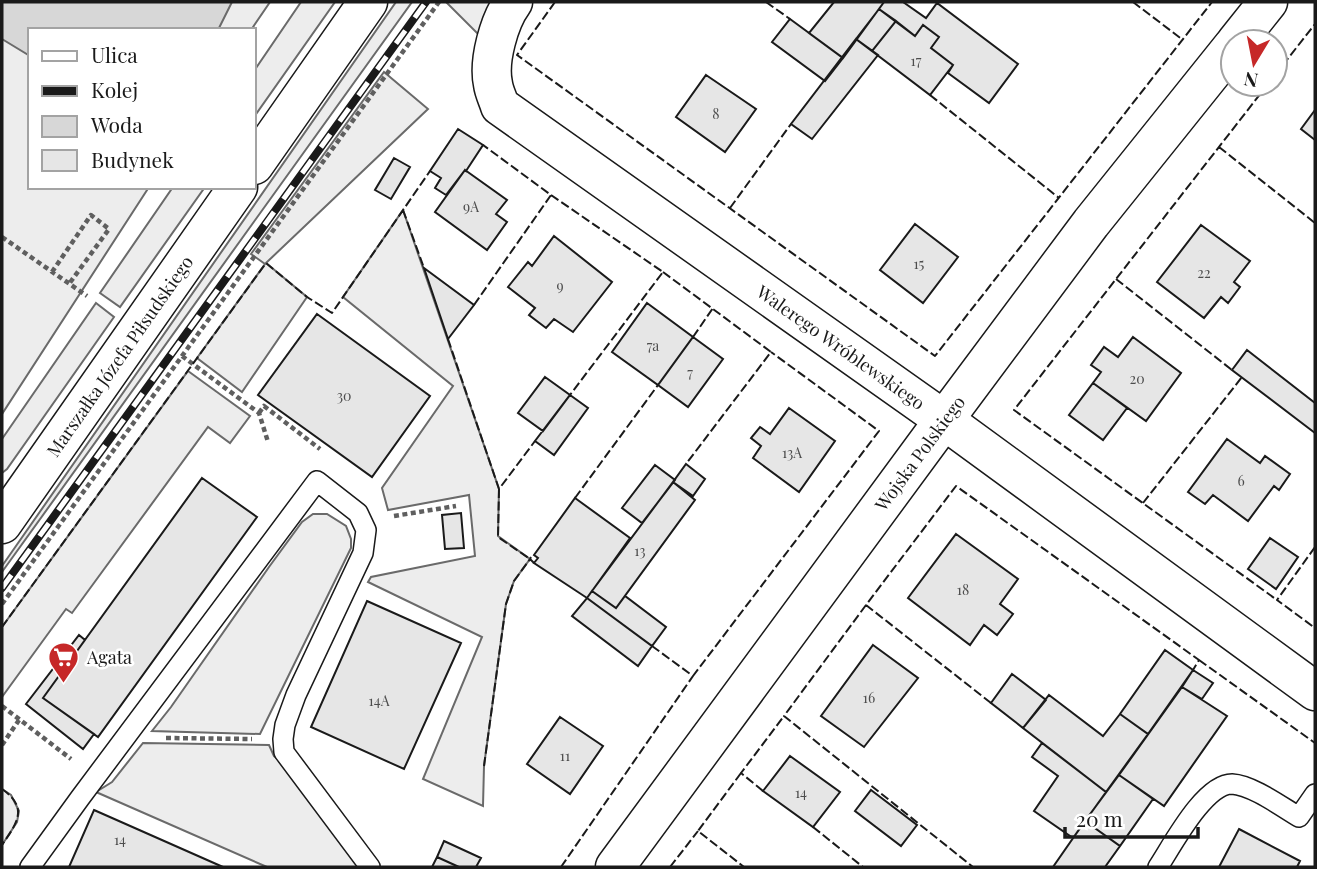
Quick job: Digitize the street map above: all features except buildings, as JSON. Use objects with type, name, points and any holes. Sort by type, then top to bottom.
[{"type":"street","points":[[256,162],[368,2]]},
{"type":"street","name":"Walerego Wróblewskiego","points":[[513,2],[503,21],[492,57],[492,84],[500,106],[944,420],[1315,691]]},
{"type":"street","name":"Wojska Polskiego","points":[[1248,28],[1268,2]]},
{"type":"street","name":"Wojska Polskiego","points":[[615,867],[1091,222],[1219,64]]},
{"type":"street","name":"Marszałka Józefa Piłsudskiego","points":[[2,524],[237,189]]},
{"type":"lane","points":[[30,867],[317,481],[358,513],[366,530],[363,553],[285,724],[284,752],[370,867]]},
{"type":"lane","points":[[1158,867],[1199,804],[1216,789],[1231,784],[1256,791],[1299,817],[1315,794]]},
{"type":"path","points":[[2,604],[439,2]]},
{"type":"path","points":[[52,272],[91,215],[109,229],[69,284]]},
{"type":"path","points":[[2,237],[87,296]]},
{"type":"path","points":[[182,356],[259,413],[268,442]]},
{"type":"path","points":[[307,439],[311,433]]},
{"type":"path","points":[[366,530],[384,518],[456,506]]},
{"type":"path","points":[[2,745],[19,720]]},
{"type":"path","points":[[129,732],[143,737],[283,738]]},
{"type":"shaded area","points":[[2,2],[270,2],[252,28],[28,28],[28,189],[148,189],[2,414]]},
{"type":"shaded area","points":[[301,2],[335,2],[256,114],[256,68]]},
{"type":"shaded area","points":[[396,2],[412,2],[2,572],[2,566]]},
{"type":"shaded area","points":[[446,2],[499,2],[486,42]]},
{"type":"shaded area","points":[[384,72],[428,109],[266,263],[307,297],[242,392],[197,358],[265,264],[251,254]]},
{"type":"shaded area","points":[[172,189],[204,189],[120,307],[100,293]]},
{"type":"shaded area","points":[[403,210],[499,489],[498,536],[530,559],[514,581],[506,604],[484,766],[483,806],[423,779],[482,637],[368,582],[371,577],[475,556],[469,495],[388,510],[382,488],[453,386],[343,297]]},
{"type":"shaded area","points":[[96,303],[114,317],[2,473],[2,439]]},
{"type":"shaded area","points":[[188,371],[250,416],[230,443],[208,427],[72,613],[66,609],[2,697],[2,627]]},
{"type":"shaded area","points":[[313,514],[327,514],[346,526],[351,548],[260,734],[152,731],[302,522]]},
{"type":"shaded area","points":[[143,743],[269,745],[274,756],[284,764],[362,867],[267,867],[96,792],[112,782]]},
{"type":"shaded area","points":[[2,789],[11,795],[19,811],[17,822],[2,845]]},
{"type":"water","points":[[2,2],[232,2],[219,28],[28,28],[28,55],[2,39]]},
{"type":"railway","points":[[2,588],[426,2]]},
{"type":"fence","points":[[555,2],[517,55],[935,356],[1212,2]]},
{"type":"fence","points":[[766,2],[790,19]]},
{"type":"fence","points":[[1133,2],[1183,40]]},
{"type":"fence","points":[[1289,57],[1315,24]]},
{"type":"fence","points":[[930,95],[1059,198]]},
{"type":"fence","points":[[1257,98],[1014,410],[1277,600]]},
{"type":"fence","points":[[730,208],[791,124]]},
{"type":"fence","points":[[474,305],[551,195],[483,145]]},
{"type":"fence","points":[[1219,147],[1315,223]]},
{"type":"fence","points":[[2,627],[266,263],[307,297],[332,313],[430,171]]},
{"type":"fence","points":[[551,195],[663,272],[570,395]]},
{"type":"fence","points":[[403,210],[424,268]]},
{"type":"fence","points":[[663,272],[771,352],[686,464]]},
{"type":"fence","points":[[1116,279],[1232,370]]},
{"type":"fence","points":[[693,337],[713,308]]},
{"type":"fence","points":[[448,339],[499,489],[535,441]]},
{"type":"fence","points":[[652,646],[693,676],[879,431],[771,352]]},
{"type":"fence","points":[[1143,503],[1242,377]]},
{"type":"fence","points":[[575,498],[658,385]]},
{"type":"fence","points":[[991,703],[866,605],[956,486],[1199,660],[1193,670]]},
{"type":"fence","points":[[499,489],[498,537],[530,559],[531,557]]},
{"type":"fence","points":[[1315,547],[1277,600],[1315,628]]},
{"type":"fence","points":[[484,766],[506,604],[514,581],[530,559],[534,563]]},
{"type":"fence","points":[[866,605],[784,716],[973,867]]},
{"type":"fence","points":[[1199,660],[1315,743]]},
{"type":"fence","points":[[561,867],[693,676]]},
{"type":"fence","points":[[763,791],[741,773],[784,716]]},
{"type":"fence","points":[[741,773],[698,831],[744,867]]},
{"type":"fence","points":[[2,789],[18,809],[16,823],[2,845]]},
{"type":"fence","points":[[813,827],[863,867]]},
{"type":"fence","points":[[670,867],[698,831]]},
{"type":"place","name":"Agata","points":[[64,684]]}]
